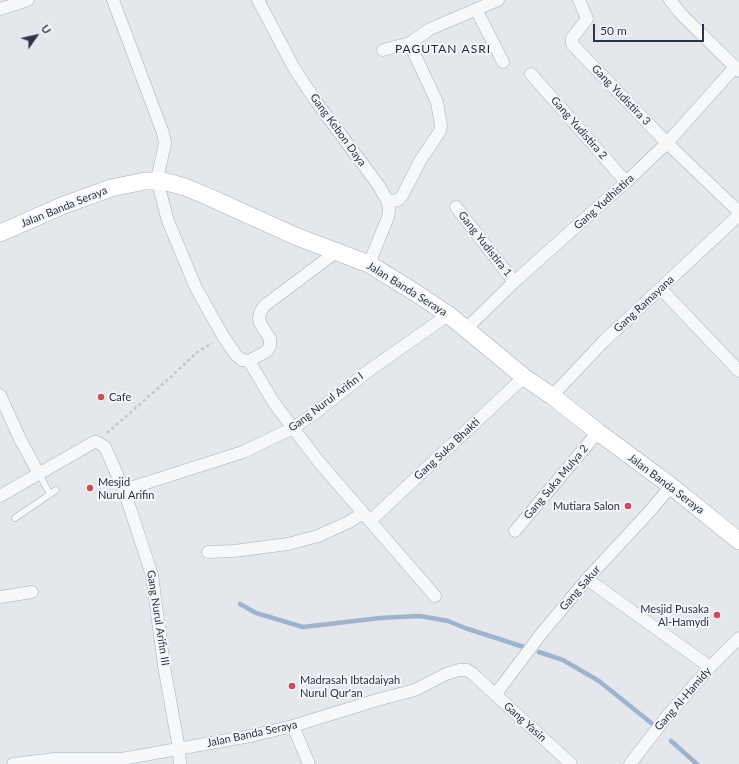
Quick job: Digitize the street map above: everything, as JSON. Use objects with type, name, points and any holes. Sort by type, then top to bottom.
[{"type":"street","points":[[0,9],[28,0]]},
{"type":"street","points":[[113,0],[164,133],[165,143],[157,180],[168,221],[196,288],[223,336],[238,357],[249,361],[274,403],[319,462],[435,596]]},
{"type":"street","name":"Gang Kebon Daya","points":[[258,0],[294,68],[315,100],[379,186],[388,202]]},
{"type":"street","points":[[383,50],[410,43],[430,30],[498,0]]},
{"type":"street","name":"Gang Yudistira 3","points":[[579,0],[587,19],[572,38],[572,44],[667,143],[739,214]]},
{"type":"street","points":[[670,0],[681,14],[737,69]]},
{"type":"street","points":[[476,9],[502,62]]},
{"type":"street","points":[[369,264],[388,217],[388,202],[398,200],[402,196],[420,161],[440,131],[441,126],[437,102],[410,43]]},
{"type":"street","name":"Gang Yudhistira","points":[[466,329],[514,282],[626,182],[667,143],[737,69]]},
{"type":"street","name":"Gang Yudistira 2","points":[[531,74],[626,182]]},
{"type":"street","name":"Jalan Banda Seraya","points":[[0,233],[64,205],[111,188],[145,181],[157,180],[185,187],[209,197],[295,236],[369,264],[416,293],[448,315],[524,376],[671,486],[739,541]]},
{"type":"street","name":"Gang Yudistira 1","points":[[456,207],[514,282]]},
{"type":"street","name":"Gang Ramayana","points":[[552,396],[603,342],[739,214]]},
{"type":"street","points":[[249,361],[267,351],[270,346],[270,339],[260,323],[259,318],[264,306],[336,252]]},
{"type":"street","points":[[661,289],[739,371]]},
{"type":"street","name":"Gang Nurul Arifin I","points":[[124,490],[243,452],[293,428],[371,369],[448,315]]},
{"type":"street","name":"Gang Suka Bhakti","points":[[208,552],[234,551],[288,544],[318,536],[349,522],[367,517],[524,376]]},
{"type":"street","points":[[0,395],[20,439],[39,474]]},
{"type":"street","name":"Gang Suka Mulya 2","points":[[515,531],[598,432]]},
{"type":"street","points":[[0,496],[94,442],[106,447]]},
{"type":"street","name":"Gang Nurul Arifin III","points":[[106,447],[124,490],[152,575],[163,658],[179,749],[180,764]]},
{"type":"street","name":"Gang Sakur","points":[[496,695],[541,634],[586,579],[650,511],[671,486]]},
{"type":"street","points":[[586,579],[710,667]]},
{"type":"street","points":[[0,597],[32,592]]},
{"type":"street","name":"Gang Al-Hamidy","points":[[630,764],[664,720],[710,667],[739,638]]},
{"type":"street","name":"Jalan Banda Seraya","points":[[13,764],[54,759],[122,759],[179,749],[250,736],[293,726],[415,690],[446,674],[458,670],[467,670],[480,680]]},
{"type":"street","name":"Gang Yasin","points":[[480,680],[571,764]]},
{"type":"street","points":[[293,726],[309,764]]},
{"type":"lane","points":[[14,518],[53,492],[39,474]]},
{"type":"path","points":[[106,447],[106,434],[196,353],[223,336]]},
{"type":"waterway","points":[[240,604],[256,613],[303,627],[380,618],[420,616],[448,621],[527,648]]},
{"type":"waterway","points":[[539,652],[563,660],[599,681],[655,726]]},
{"type":"waterway","points":[[671,741],[697,764]]},
{"type":"place","name":"Cafe","points":[[101,397]]},
{"type":"place","name":"Mesjid Nurul Arifin","points":[[90,488]]},
{"type":"place","name":"Mutiara Salon","points":[[628,506]]},
{"type":"place","name":"Mesjid Pusaka Al-Hamydi","points":[[717,615]]},
{"type":"place","name":"Madrasah Ibtadaiyah Nurul Qur'an","points":[[292,686]]},
{"type":"district","name":"PAGUTAN ASRI","points":[[443,49]]}]
